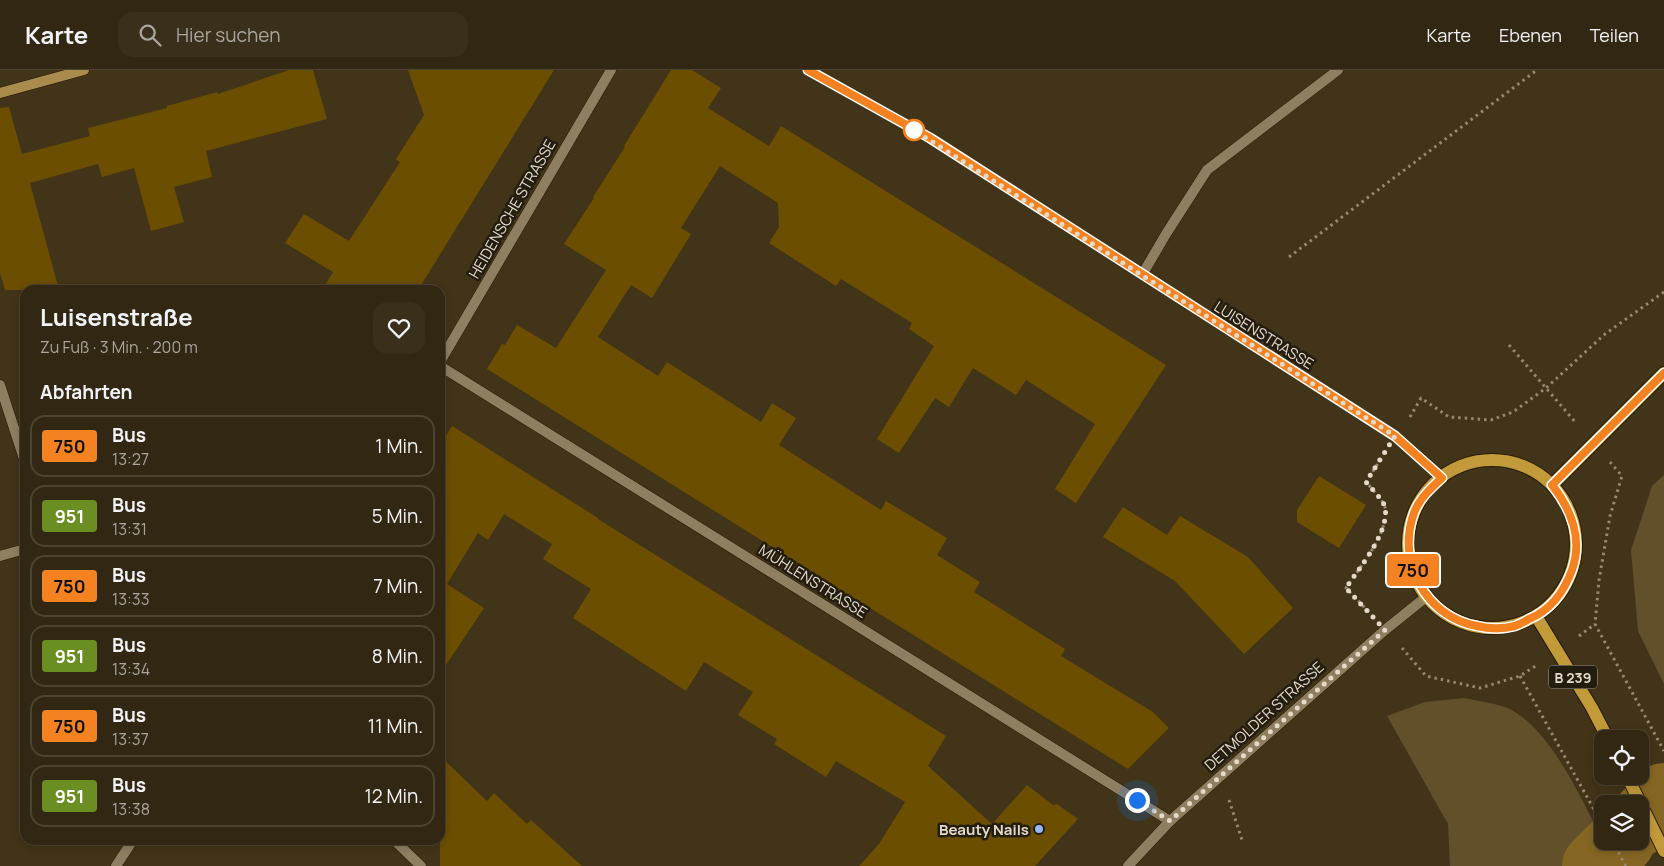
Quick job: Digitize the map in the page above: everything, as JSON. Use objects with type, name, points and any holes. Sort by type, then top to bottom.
[{"type":"main road","points":[[0,93],[84,70]]},
{"type":"main road","name":"LUISENSTRASSE","points":[[808,70],[930,138],[1395,436],[1442,478]]},
{"type":"main road","points":[[1552,485],[1664,373]]},
{"type":"main road","points":[[1498,460],[1518,464],[1536,473],[1552,485],[1563,498],[1570,513],[1575,529],[1576,546],[1574,563],[1569,579],[1561,594],[1550,606],[1536,616],[1514,626],[1490,629],[1466,624],[1444,613],[1426,597],[1415,578],[1409,556],[1409,534],[1414,512],[1426,493],[1442,478],[1459,467],[1478,461],[1498,460]]},
{"type":"main road","name":"B 239","points":[[1536,616],[1603,730]]},
{"type":"main road","points":[[1631,785],[1664,851]]},
{"type":"street","name":"HEIDENSCHE STRASSE","points":[[445,355],[611,70]]},
{"type":"street","points":[[1142,275],[1207,170],[1338,70]]},
{"type":"street","name":"MÜHLENSTRASSE","points":[[445,367],[1170,821]]},
{"type":"street","points":[[0,385],[20,447]]},
{"type":"street","points":[[0,556],[20,550]]},
{"type":"street","name":"DETMOLDER STRASSE","points":[[1128,866],[1170,821],[1385,630],[1426,597]]},
{"type":"street","points":[[116,866],[130,845]]},
{"type":"street","points":[[399,845],[421,866]]},
{"type":"path","points":[[1289,257],[1537,70]]},
{"type":"path","points":[[1594,809],[1520,676],[1480,688],[1426,676],[1346,588],[1378,539],[1385,524],[1385,506],[1366,482],[1421,398],[1449,417],[1491,420],[1513,412],[1546,388],[1605,334],[1664,292]]},
{"type":"path","points":[[1509,345],[1622,476],[1610,516],[1599,580],[1595,624],[1664,751]]},
{"type":"path","points":[[1221,776],[1242,840]]},
{"type":"path","points":[[1617,850],[1626,866]]},
{"type":"shaded area","points":[[1664,475],[1664,684],[1638,631],[1631,550],[1652,486]]},
{"type":"shaded area","points":[[1465,698],[1510,709],[1525,720],[1552,749],[1574,785],[1594,823],[1594,850],[1609,850],[1618,866],[1450,866],[1448,824],[1387,716],[1425,702]]},
{"type":"building","points":[[289,70],[313,70],[327,119],[206,151],[212,177],[174,187],[184,222],[151,231],[134,168],[102,177],[98,164],[30,183],[58,285],[20,285],[20,290],[5,290],[0,273],[0,108],[9,107],[22,154],[90,136],[88,128],[167,108],[167,106],[217,92],[218,94]]},
{"type":"building","points":[[408,70],[554,70],[421,285],[325,285],[333,272],[285,243],[304,214],[349,241],[400,162],[396,159],[424,115]]},
{"type":"building","points":[[671,70],[692,70],[721,88],[708,108],[769,146],[781,126],[1166,365],[1076,503],[1055,489],[1095,424],[1026,380],[1016,395],[973,368],[949,407],[935,398],[899,453],[877,439],[934,346],[909,329],[912,323],[841,279],[836,286],[769,243],[779,227],[778,203],[720,166],[681,228],[691,234],[652,298],[631,285],[598,337],[658,376],[667,362],[761,422],[772,403],[796,418],[779,445],[881,510],[886,501],[947,538],[937,555],[980,582],[974,592],[1065,649],[1061,656],[1153,712],[1169,728],[1128,769],[487,369],[502,344],[505,345],[517,325],[556,348],[606,270],[564,244]]},
{"type":"building","points":[[452,426],[946,736],[928,766],[992,824],[1027,785],[1053,805],[1057,804],[1078,819],[1035,866],[859,866],[879,844],[905,802],[836,761],[826,777],[774,744],[777,739],[738,715],[753,692],[704,662],[686,691],[573,618],[591,589],[543,559],[552,544],[504,514],[488,540],[478,533],[447,584],[484,608],[445,666],[445,437]]},
{"type":"building","points":[[1319,476],[1366,505],[1339,548],[1297,522],[1297,510]]},
{"type":"building","points":[[1123,507],[1167,535],[1180,516],[1248,557],[1293,608],[1244,654],[1175,581],[1103,537]]},
{"type":"building","points":[[445,761],[487,801],[494,793],[527,824],[531,820],[582,866],[440,866],[440,845],[445,845]]},
{"type":"waterway","points":[[1649,813],[1664,797]]},
{"type":"waterway","points":[[1596,866],[1612,850]]},
{"type":"bus line","name":"750","points":[[808,70],[930,138],[1395,436],[1442,478],[1426,493],[1414,512],[1409,534],[1409,556],[1415,578],[1426,597],[1444,613],[1466,624],[1490,629],[1514,626],[1536,616],[1550,606],[1561,594],[1569,579],[1574,563],[1575,529],[1563,498],[1552,485],[1664,373]]},
{"type":"place","name":"Beauty Nails","points":[[1039,829]]},
{"type":"route","points":[[914,130],[912,129],[930,138],[1395,436],[1366,482],[1385,506],[1385,524],[1378,539],[1346,588],[1385,630],[1170,821],[1137,800]]}]
